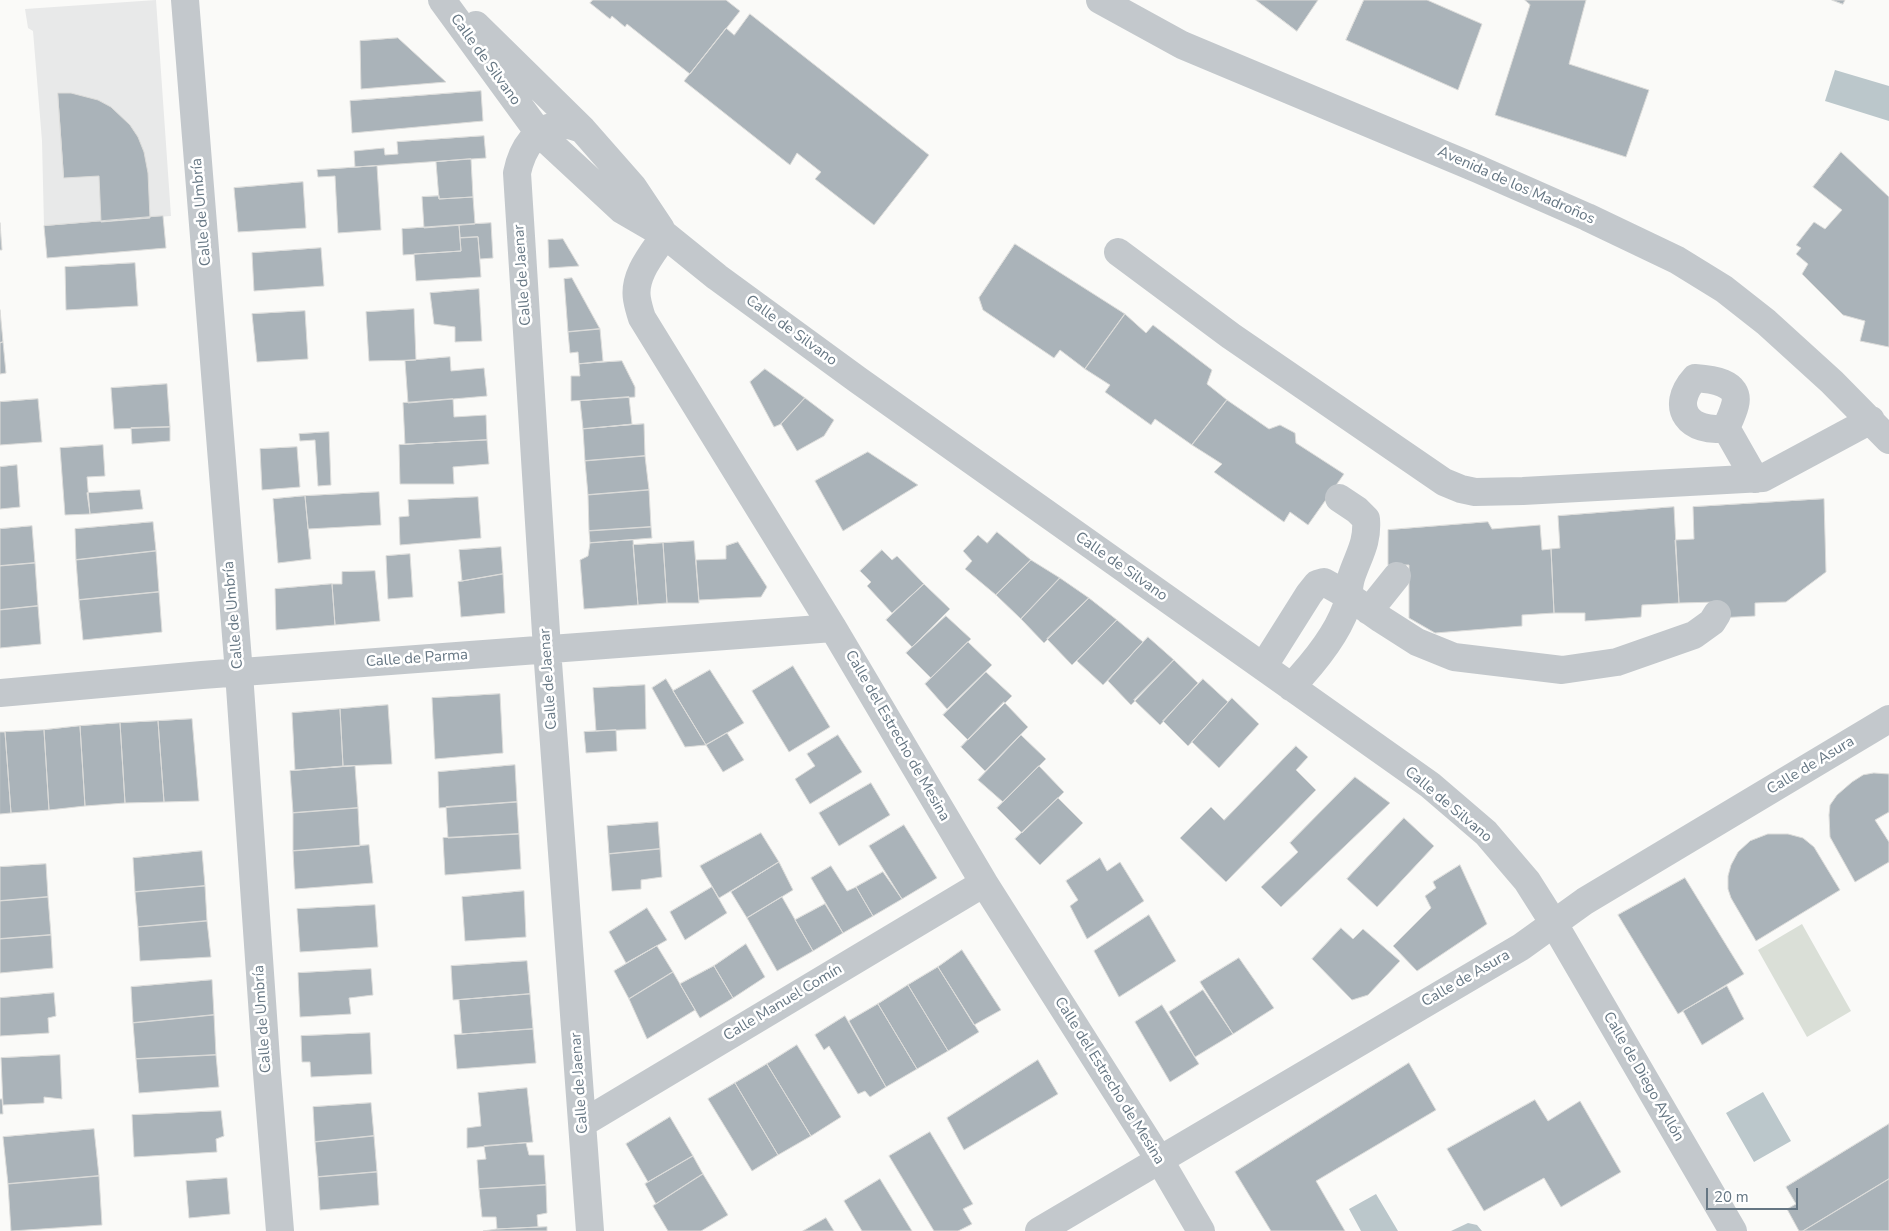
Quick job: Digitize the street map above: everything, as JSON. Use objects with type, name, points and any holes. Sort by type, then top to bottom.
[{"type":"street","name":"Calle de Umbría","points":[[185,0],[280,1231]]},
{"type":"street","name":"Calle de Silvano","points":[[442,0],[539,133],[622,210],[665,235],[717,277],[850,374],[1430,785],[1486,833],[1527,881],[1553,922]]},
{"type":"street","name":"Calle de Silvano","points":[[451,0],[582,128],[633,187],[665,235]]},
{"type":"street","name":"Avenida de los Madroños","points":[[1100,0],[1182,45],[1478,169],[1587,217],[1677,260],[1724,289],[1766,322],[1832,382],[1889,440]]},
{"type":"street","points":[[539,133],[551,127],[564,124],[582,128]]},
{"type":"street","name":"Calle de Jaenar","points":[[539,133],[527,145],[520,158],[517,173],[546,649],[590,1231]]},
{"type":"street","name":"Calle del Estrecho de Mesina","points":[[665,235],[644,267],[638,284],[636,298],[642,318],[834,628],[984,884],[1159,1159],[1201,1231]]},
{"type":"street","points":[[1118,252],[1231,336],[1342,413],[1444,482],[1461,489],[1475,492],[1523,491],[1763,478],[1871,420]]},
{"type":"street","points":[[1726,428],[1755,479]]},
{"type":"street","points":[[1291,687],[1307,670],[1333,634],[1346,608],[1351,578],[1362,554],[1367,532],[1366,519],[1357,510],[1339,498]]},
{"type":"street","points":[[1369,611],[1398,576]]},
{"type":"street","points":[[1263,667],[1316,584],[1324,582],[1347,595],[1417,642],[1454,656],[1562,670],[1616,662],[1694,635],[1712,622],[1717,614]]},
{"type":"street","name":"Calle de Parma","points":[[0,692],[834,628]]},
{"type":"street","name":"Calle de Asura","points":[[1039,1231],[1521,947],[1553,922],[1585,901],[1889,720]]},
{"type":"street","name":"Calle Manuel Comín","points":[[583,1123],[984,884]]},
{"type":"street","name":"Calle de Diego Ayllón","points":[[1553,922],[1733,1231]]},
{"type":"shaded area","points":[[156,0],[171,216],[44,226],[42,141],[33,31],[28,28],[25,9]]},
{"type":"shaded area","points":[[1835,70],[1889,86],[1889,121],[1825,101]]},
{"type":"shaded area","points":[[1802,924],[1851,1011],[1807,1037],[1758,950]]},
{"type":"shaded area","points":[[1763,1092],[1791,1141],[1754,1162],[1726,1113]]},
{"type":"shaded area","points":[[1376,1194],[1398,1231],[1361,1231],[1349,1209]]},
{"type":"shaded area","points":[[1468,1223],[1477,1225],[1482,1231],[1451,1231]]},
{"type":"building","points":[[593,0],[726,0],[740,11],[690,74],[627,24],[625,27],[612,16],[610,19],[590,3]]},
{"type":"building","points":[[1256,0],[1318,0],[1297,31]]},
{"type":"building","points":[[1364,0],[1427,0],[1482,24],[1458,90],[1346,40]]},
{"type":"building","points":[[1525,0],[1586,0],[1569,64],[1649,90],[1626,157],[1495,115],[1530,5]]},
{"type":"building","points":[[1832,0],[1845,0],[1843,4]]},
{"type":"building","points":[[750,14],[929,155],[874,225],[815,179],[821,172],[797,153],[790,165],[684,81],[726,28],[734,35]]},
{"type":"building","points":[[398,38],[446,82],[361,89],[360,41]]},
{"type":"building","points":[[481,91],[483,121],[352,133],[350,101]]},
{"type":"building","points":[[58,93],[71,93],[98,100],[111,107],[130,125],[138,137],[144,152],[148,173],[150,218],[101,222],[99,176],[64,178]]},
{"type":"building","points":[[484,136],[486,158],[355,167],[354,151],[384,148],[385,155],[398,154],[397,142]]},
{"type":"building","points":[[1841,152],[1889,197],[1889,347],[1860,341],[1865,321],[1843,315],[1802,274],[1808,264],[1796,254],[1801,248],[1796,245],[1814,222],[1825,229],[1842,210],[1813,187]]},
{"type":"building","points":[[471,159],[473,197],[439,199],[436,162]]},
{"type":"building","points":[[377,166],[381,230],[338,233],[335,176],[318,177],[317,170]]},
{"type":"building","points":[[303,182],[306,228],[238,232],[234,188]]},
{"type":"building","points":[[439,196],[439,199],[473,197],[475,224],[424,228],[422,197]]},
{"type":"building","points":[[163,216],[166,248],[47,258],[44,226]]},
{"type":"building","points":[[0,223],[2,250],[0,250]]},
{"type":"building","points":[[491,223],[493,258],[480,259],[478,237],[460,238],[459,225]]},
{"type":"building","points":[[459,225],[461,251],[403,255],[402,229]]},
{"type":"building","points":[[478,237],[481,277],[416,281],[414,254],[461,251],[460,238]]},
{"type":"building","points":[[563,239],[579,266],[549,268],[548,240]]},
{"type":"building","points":[[1015,244],[1125,314],[1085,369],[1060,350],[1054,358],[983,310],[979,298]]},
{"type":"building","points":[[321,248],[324,286],[254,291],[252,253]]},
{"type":"building","points":[[135,263],[138,306],[66,310],[65,267]]},
{"type":"building","points":[[572,278],[600,329],[568,332],[564,279]]},
{"type":"building","points":[[479,289],[482,341],[455,342],[455,327],[434,324],[430,293]]},
{"type":"building","points":[[414,309],[416,360],[369,361],[366,312]]},
{"type":"building","points":[[0,310],[3,342],[0,343]]},
{"type":"building","points":[[305,311],[308,359],[257,362],[252,314]]},
{"type":"building","points":[[1125,314],[1146,333],[1153,325],[1212,370],[1207,384],[1227,400],[1192,445],[1155,419],[1151,425],[1105,392],[1110,385],[1085,369]]},
{"type":"building","points":[[600,329],[603,361],[579,364],[578,352],[570,353],[568,332]]},
{"type":"building","points":[[3,342],[6,373],[0,374],[0,343]]},
{"type":"building","points":[[450,357],[451,371],[484,368],[487,396],[408,403],[405,361]]},
{"type":"building","points":[[622,361],[635,387],[635,397],[571,401],[571,376],[580,376],[579,364]]},
{"type":"building","points":[[765,369],[805,398],[781,424],[774,427],[750,382]]},
{"type":"building","points":[[167,384],[170,427],[114,429],[111,388]]},
{"type":"building","points":[[629,397],[632,424],[583,429],[580,401]]},
{"type":"building","points":[[805,398],[834,420],[824,436],[797,451],[781,424]]},
{"type":"building","points":[[38,399],[42,442],[0,445],[0,402]]},
{"type":"building","points":[[453,399],[454,417],[486,415],[487,440],[405,444],[403,403]]},
{"type":"building","points":[[1227,400],[1269,429],[1280,425],[1295,433],[1296,443],[1344,474],[1308,525],[1290,512],[1284,522],[1214,472],[1222,464],[1192,445]]},
{"type":"building","points":[[644,424],[645,456],[585,461],[583,429]]},
{"type":"building","points":[[170,427],[170,441],[132,444],[131,428]]},
{"type":"building","points":[[329,432],[331,485],[318,486],[315,440],[300,441],[299,434]]},
{"type":"building","points":[[487,440],[489,464],[453,467],[454,484],[400,484],[399,445]]},
{"type":"building","points":[[103,445],[105,476],[87,477],[90,514],[65,515],[60,448]]},
{"type":"building","points":[[297,447],[300,487],[262,490],[260,449]]},
{"type":"building","points":[[868,452],[918,485],[843,531],[815,481]]},
{"type":"building","points":[[645,456],[649,490],[588,495],[585,461]]},
{"type":"building","points":[[17,465],[20,507],[0,509],[0,467]]},
{"type":"building","points":[[140,490],[143,509],[90,514],[87,493]]},
{"type":"building","points":[[649,490],[651,527],[589,531],[588,495]]},
{"type":"building","points":[[379,492],[381,525],[308,529],[305,496]]},
{"type":"building","points":[[305,496],[311,559],[278,563],[273,499]]},
{"type":"building","points":[[478,497],[481,538],[400,545],[399,517],[409,516],[408,500]]},
{"type":"building","points":[[1824,499],[1826,572],[1786,602],[1755,603],[1755,616],[1717,618],[1717,602],[1679,603],[1675,540],[1694,539],[1693,507]]},
{"type":"building","points":[[1674,507],[1679,603],[1642,605],[1641,617],[1585,621],[1585,613],[1554,613],[1551,549],[1560,548],[1558,516]]},
{"type":"building","points":[[153,522],[156,551],[76,560],[75,529]]},
{"type":"building","points":[[1488,522],[1492,529],[1540,525],[1542,550],[1551,549],[1554,613],[1522,615],[1522,626],[1435,633],[1409,618],[1409,565],[1388,565],[1388,530]]},
{"type":"building","points":[[32,526],[35,563],[0,566],[0,529]]},
{"type":"building","points":[[651,527],[652,538],[590,543],[589,531]]},
{"type":"building","points":[[997,532],[1031,560],[996,595],[965,569],[972,561],[963,551],[978,535],[987,543]]},
{"type":"building","points":[[633,540],[638,605],[584,609],[580,560],[588,556],[590,543]]},
{"type":"building","points":[[694,541],[699,603],[667,603],[663,543]]},
{"type":"building","points":[[738,542],[767,587],[761,597],[699,600],[696,560],[726,559],[726,546]]},
{"type":"building","points":[[663,543],[667,603],[638,605],[633,545]]},
{"type":"building","points":[[501,547],[503,574],[462,581],[459,550]]},
{"type":"building","points":[[882,550],[892,560],[897,556],[924,584],[892,613],[867,586],[871,582],[860,571]]},
{"type":"building","points":[[156,551],[159,592],[79,600],[76,560]]},
{"type":"building","points":[[410,554],[413,597],[388,599],[386,556]]},
{"type":"building","points":[[1031,560],[1060,578],[1021,619],[996,595]]},
{"type":"building","points":[[35,563],[38,606],[0,610],[0,566]]},
{"type":"building","points":[[375,571],[380,621],[335,625],[332,584],[342,584],[342,572]]},
{"type":"building","points":[[503,574],[505,613],[461,617],[458,582]]},
{"type":"building","points":[[1060,578],[1089,598],[1044,643],[1021,619]]},
{"type":"building","points":[[332,584],[335,625],[276,630],[275,589]]},
{"type":"building","points":[[924,584],[950,609],[912,647],[886,620]]},
{"type":"building","points":[[159,592],[162,632],[83,640],[79,600]]},
{"type":"building","points":[[1089,598],[1117,620],[1072,665],[1047,639]]},
{"type":"building","points":[[38,606],[41,644],[0,648],[0,610]]},
{"type":"building","points":[[946,616],[971,639],[931,678],[906,653]]},
{"type":"building","points":[[1117,620],[1143,642],[1103,685],[1077,661]]},
{"type":"building","points":[[1148,637],[1174,660],[1131,705],[1108,681]]},
{"type":"building","points":[[968,642],[992,665],[947,709],[925,684]]},
{"type":"building","points":[[1174,660],[1198,683],[1160,725],[1134,700]]},
{"type":"building","points":[[793,666],[830,727],[789,752],[752,691]]},
{"type":"building","points":[[710,670],[744,723],[706,745],[673,691]]},
{"type":"building","points":[[986,672],[1012,696],[968,740],[943,715]]},
{"type":"building","points":[[666,679],[706,745],[685,747],[652,688]]},
{"type":"building","points":[[1203,679],[1228,702],[1188,746],[1163,721]]},
{"type":"building","points":[[645,685],[646,729],[596,731],[593,688]]},
{"type":"building","points":[[500,694],[503,753],[435,759],[432,698]]},
{"type":"building","points":[[1232,698],[1259,724],[1219,768],[1192,742]]},
{"type":"building","points":[[1004,702],[1028,727],[985,771],[961,747]]},
{"type":"building","points":[[388,705],[392,764],[343,766],[340,709]]},
{"type":"building","points":[[340,709],[343,766],[295,770],[292,713]]},
{"type":"building","points":[[192,719],[199,801],[164,802],[158,721]]},
{"type":"building","points":[[158,721],[164,802],[125,803],[120,723]]},
{"type":"building","points":[[120,723],[125,803],[85,806],[80,726]]},
{"type":"building","points":[[80,726],[85,806],[49,810],[44,730]]},
{"type":"building","points":[[44,730],[49,810],[11,813],[5,732]]},
{"type":"building","points":[[616,730],[617,751],[586,753],[584,732]]},
{"type":"building","points":[[0,732],[5,732],[11,813],[0,814]]},
{"type":"building","points":[[727,733],[744,760],[723,772],[706,745]]},
{"type":"building","points":[[838,735],[862,772],[810,804],[795,779],[815,766],[807,754]]},
{"type":"building","points":[[1021,735],[1046,759],[1003,802],[978,780]]},
{"type":"building","points":[[1296,746],[1308,757],[1296,770],[1316,790],[1226,882],[1180,838],[1211,807],[1224,820]]},
{"type":"building","points":[[515,765],[517,802],[439,808],[438,772]]},
{"type":"building","points":[[355,766],[358,808],[293,813],[290,771]]},
{"type":"building","points":[[1039,766],[1064,792],[1022,833],[997,808]]},
{"type":"building","points":[[1874,773],[1889,774],[1889,812],[1875,820],[1889,842],[1889,862],[1855,882],[1830,837],[1830,805],[1837,795],[1852,782],[1863,775]]},
{"type":"building","points":[[1355,777],[1390,803],[1281,907],[1261,887],[1298,852],[1290,843]]},
{"type":"building","points":[[871,783],[890,815],[839,846],[819,813]]},
{"type":"building","points":[[1058,798],[1083,823],[1040,865],[1015,839]]},
{"type":"building","points":[[517,802],[519,834],[448,838],[446,807]]},
{"type":"building","points":[[358,808],[360,846],[293,851],[293,813]]},
{"type":"building","points":[[1404,818],[1434,846],[1377,907],[1347,879]]},
{"type":"building","points":[[658,822],[660,849],[609,854],[607,826]]},
{"type":"building","points":[[904,825],[937,878],[902,899],[869,846]]},
{"type":"building","points":[[761,833],[779,862],[719,898],[700,866]]},
{"type":"building","points":[[519,834],[521,869],[445,875],[443,838]]},
{"type":"building","points":[[1768,834],[1788,834],[1803,838],[1814,847],[1840,890],[1756,941],[1731,898],[1728,889],[1728,876],[1738,852],[1750,841]]},
{"type":"building","points":[[369,845],[373,883],[295,889],[293,851]]},
{"type":"building","points":[[660,849],[662,877],[641,880],[641,889],[612,891],[609,854]]},
{"type":"building","points":[[202,851],[205,886],[135,892],[133,858]]},
{"type":"building","points":[[1100,858],[1107,871],[1120,862],[1144,901],[1087,939],[1070,906],[1078,900],[1066,881]]},
{"type":"building","points":[[779,862],[793,890],[747,918],[731,892]]},
{"type":"building","points":[[46,864],[48,897],[0,901],[0,867]]},
{"type":"building","points":[[1460,865],[1487,924],[1417,971],[1393,946],[1431,908],[1425,896],[1436,888],[1433,882]]},
{"type":"building","points":[[831,866],[847,891],[856,887],[873,916],[843,933],[811,878]]},
{"type":"building","points":[[883,872],[902,899],[873,916],[856,887]]},
{"type":"building","points":[[1685,878],[1744,974],[1678,1014],[1618,915]]},
{"type":"building","points":[[205,886],[207,921],[138,927],[135,892]]},
{"type":"building","points":[[712,887],[727,913],[685,940],[670,912]]},
{"type":"building","points":[[524,891],[526,937],[465,941],[462,897]]},
{"type":"building","points":[[48,897],[51,935],[0,939],[0,901]]},
{"type":"building","points":[[782,897],[813,951],[777,971],[747,918]]},
{"type":"building","points":[[825,904],[843,933],[813,951],[795,920]]},
{"type":"building","points":[[375,905],[378,947],[300,952],[297,909]]},
{"type":"building","points":[[647,908],[667,940],[626,963],[609,932]]},
{"type":"building","points":[[1149,915],[1176,961],[1119,997],[1094,951]]},
{"type":"building","points":[[207,921],[211,957],[140,961],[138,927]]},
{"type":"building","points":[[1341,928],[1353,939],[1363,929],[1400,961],[1368,995],[1352,1000],[1312,959]]},
{"type":"building","points":[[51,935],[53,968],[0,973],[0,939]]},
{"type":"building","points":[[746,944],[765,977],[733,998],[714,966]]},
{"type":"building","points":[[657,946],[673,972],[629,999],[614,971]]},
{"type":"building","points":[[962,950],[1001,1010],[974,1025],[938,967]]},
{"type":"building","points":[[1239,958],[1274,1008],[1233,1034],[1200,982]]},
{"type":"building","points":[[527,961],[530,994],[453,1000],[451,966]]},
{"type":"building","points":[[714,966],[733,998],[700,1018],[680,984]]},
{"type":"building","points":[[938,967],[979,1032],[948,1051],[908,985]]},
{"type":"building","points":[[371,969],[373,995],[349,998],[351,1014],[300,1017],[298,973]]},
{"type":"building","points":[[673,972],[695,1010],[647,1039],[629,999]]},
{"type":"building","points":[[212,980],[214,1015],[133,1023],[131,987]]},
{"type":"building","points":[[908,985],[948,1051],[917,1069],[878,1004]]},
{"type":"building","points":[[1727,986],[1744,1019],[1702,1045],[1683,1011]]},
{"type":"building","points":[[1203,990],[1233,1034],[1195,1057],[1169,1012]]},
{"type":"building","points":[[54,993],[56,1016],[48,1018],[49,1033],[0,1036],[0,998]]},
{"type":"building","points":[[530,994],[533,1029],[462,1034],[459,1000]]},
{"type":"building","points":[[878,1004],[917,1069],[886,1087],[849,1021]]},
{"type":"building","points":[[1162,1005],[1199,1064],[1170,1082],[1135,1022]]},
{"type":"building","points":[[214,1015],[216,1055],[136,1059],[133,1023]]},
{"type":"building","points":[[845,1016],[886,1087],[870,1097],[865,1091],[858,1094],[829,1046],[824,1050],[815,1035]]},
{"type":"building","points":[[533,1029],[536,1063],[457,1069],[454,1035]]},
{"type":"building","points":[[370,1033],[372,1074],[311,1077],[310,1062],[302,1062],[301,1036]]},
{"type":"building","points":[[797,1045],[841,1117],[811,1136],[767,1064]]},
{"type":"building","points":[[60,1055],[62,1099],[44,1097],[44,1103],[3,1105],[1,1058]]},
{"type":"building","points":[[216,1055],[219,1087],[139,1093],[136,1059]]},
{"type":"building","points":[[1038,1060],[1058,1094],[964,1150],[947,1118]]},
{"type":"building","points":[[1409,1063],[1436,1110],[1316,1181],[1345,1231],[1271,1231],[1235,1172]]},
{"type":"building","points":[[767,1064],[811,1136],[778,1155],[735,1083]]},
{"type":"building","points":[[735,1083],[778,1155],[752,1171],[708,1099]]},
{"type":"building","points":[[527,1088],[533,1142],[467,1148],[467,1128],[481,1126],[478,1093]]},
{"type":"building","points":[[0,1099],[2,1099],[3,1114],[0,1114]]},
{"type":"building","points":[[1535,1100],[1548,1121],[1580,1101],[1621,1172],[1561,1207],[1544,1178],[1484,1211],[1447,1149]]},
{"type":"building","points":[[371,1103],[374,1136],[315,1142],[313,1107]]},
{"type":"building","points":[[221,1111],[224,1136],[216,1139],[217,1152],[134,1157],[132,1115]]},
{"type":"building","points":[[670,1117],[693,1156],[648,1182],[626,1144]]},
{"type":"building","points":[[1889,1124],[1889,1179],[1803,1231],[1799,1231],[1787,1209],[1796,1204],[1786,1187]]},
{"type":"building","points":[[94,1129],[99,1176],[8,1184],[3,1137]]},
{"type":"building","points":[[930,1132],[973,1204],[963,1209],[972,1224],[958,1231],[934,1231],[889,1156]]},
{"type":"building","points":[[374,1136],[377,1172],[318,1177],[315,1142]]},
{"type":"building","points":[[526,1143],[529,1155],[544,1155],[546,1185],[479,1189],[477,1160],[486,1159],[484,1146]]},
{"type":"building","points":[[693,1156],[703,1174],[656,1204],[645,1184]]},
{"type":"building","points":[[377,1172],[379,1205],[320,1210],[318,1177]]},
{"type":"building","points":[[703,1174],[728,1215],[701,1231],[668,1231],[653,1206]]},
{"type":"building","points":[[99,1176],[102,1225],[11,1231],[8,1184]]},
{"type":"building","points":[[227,1178],[230,1214],[189,1218],[186,1181]]},
{"type":"building","points":[[880,1179],[912,1231],[862,1231],[844,1201]]},
{"type":"building","points":[[1889,1179],[1889,1231],[1803,1231]]},
{"type":"building","points":[[546,1185],[547,1213],[537,1215],[538,1227],[497,1229],[496,1217],[482,1217],[479,1189]]},
{"type":"building","points":[[826,1218],[834,1231],[803,1231]]},
{"type":"building","points":[[547,1227],[547,1231],[483,1231],[497,1229]]}]
